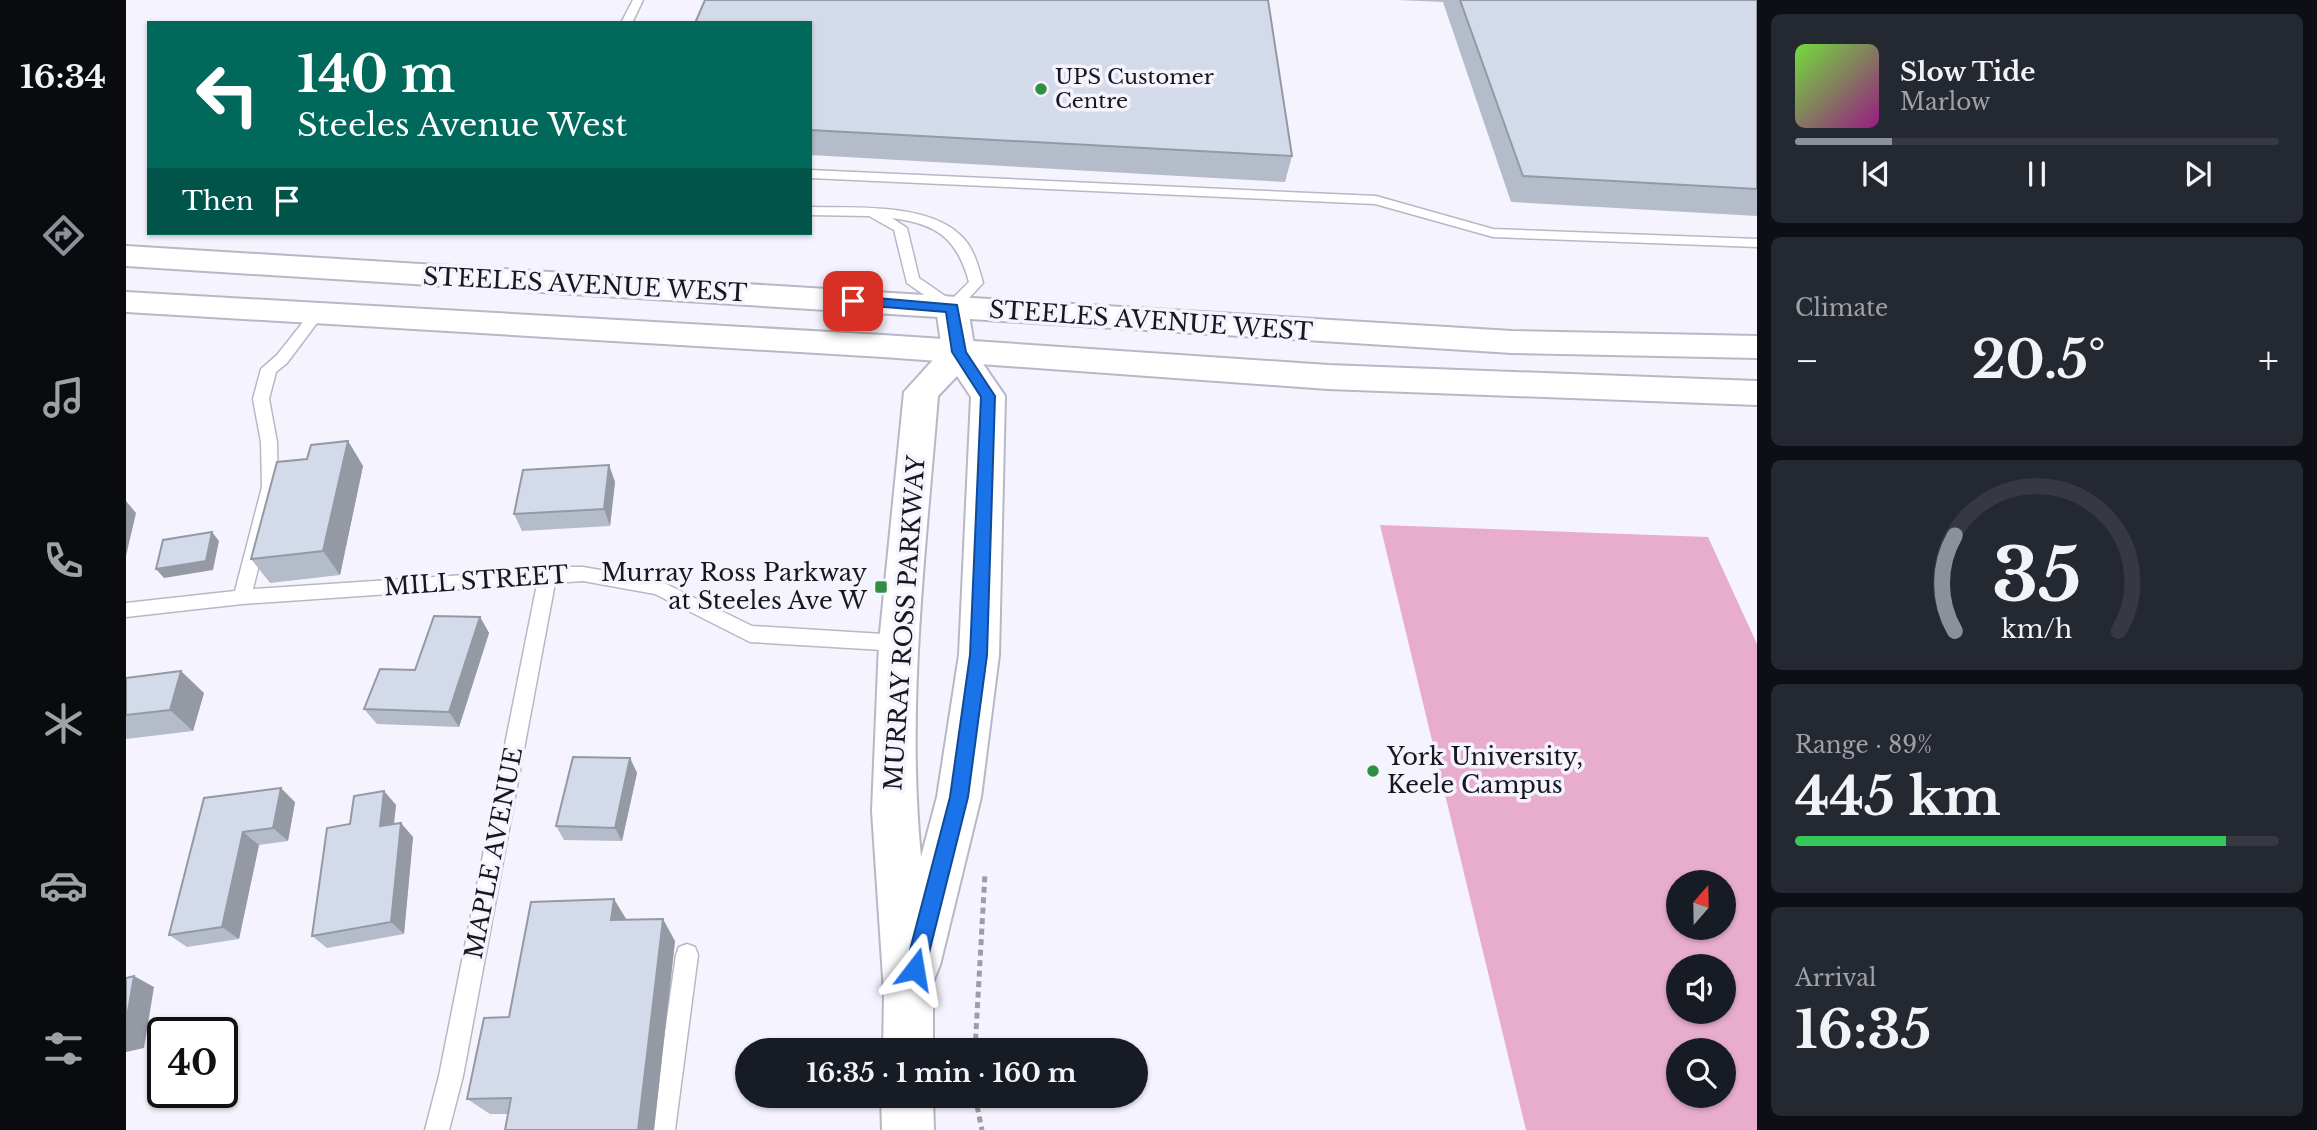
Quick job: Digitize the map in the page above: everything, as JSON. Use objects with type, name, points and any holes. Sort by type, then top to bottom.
[{"type":"main road","name":"STEELES AVENUE WEST","points":[[126,256],[344,272],[1512,342],[1757,347]]},
{"type":"main road","points":[[316,315],[344,272]]},
{"type":"main road","name":"STEELES AVENUE WEST","points":[[126,302],[1328,377],[1757,393]]},
{"type":"main road","name":"MURRAY ROSS PARKWAY","points":[[909,993],[959,797],[979,655],[988,396],[959,352],[952,308]]},
{"type":"main road","name":"MURRAY ROSS PARKWAY","points":[[908,1038],[909,993],[894,811],[899,643],[921,392],[959,352]]},
{"type":"main road","points":[[907,1108],[908,1130]]},
{"type":"lane","points":[[627,21],[638,0]]},
{"type":"lane","points":[[812,174],[1377,200],[1493,233],[1757,243]]},
{"type":"lane","points":[[812,211],[874,214],[910,216],[943,227],[966,251],[976,283],[952,308],[912,280],[900,229],[874,214]]},
{"type":"lane","points":[[243,597],[270,486],[269,442],[261,399],[269,369],[282,359],[316,315]]},
{"type":"lane","name":"MILL STREET","points":[[126,610],[243,597],[548,574],[597,576],[658,587],[750,634],[899,643]]},
{"type":"lane","name":"MAPLE AVENUE","points":[[437,1130],[451,1076],[548,574]]},
{"type":"lane","points":[[663,1130],[687,955]]},
{"type":"path","points":[[977,1108],[982,1130]]},
{"type":"shaded area","points":[[1380,525],[1708,537],[1757,644],[1757,1130],[1526,1130]]},
{"type":"building","name":"UPS Customer Centre","points":[[705,0],[1268,0],[1292,156],[812,130],[812,21],[696,21]]},
{"type":"building","points":[[1460,0],[1757,0],[1757,189],[1523,176]]},
{"type":"building","points":[[348,441],[323,551],[251,559],[277,462],[307,459],[311,445]]},
{"type":"building","points":[[609,465],[604,509],[514,514],[523,470]]},
{"type":"building","points":[[212,532],[206,561],[156,569],[163,540]]},
{"type":"building","points":[[434,616],[480,617],[449,712],[364,709],[380,669],[415,670]]},
{"type":"building","points":[[181,671],[170,710],[126,715],[126,678]]},
{"type":"building","points":[[573,757],[630,758],[615,828],[556,826]]},
{"type":"building","points":[[281,788],[273,828],[243,832],[222,927],[169,935],[204,798]]},
{"type":"building","points":[[384,791],[380,826],[401,823],[391,922],[312,936],[327,828],[350,824],[354,796]]},
{"type":"building","points":[[614,899],[611,920],[663,919],[638,1130],[505,1130],[511,1098],[467,1099],[484,1018],[509,1017],[531,902]]},
{"type":"building","points":[[134,976],[126,1023],[126,978]]},
{"type":"place","name":"UPS Customer Centre","points":[[1041,89]]},
{"type":"place","name":"Murray Ross Parkway at Steeles Ave W","points":[[881,587]]},
{"type":"place","name":"York University, Keele Campus","points":[[1373,771]]},
{"type":"route","points":[[853,301],[952,308],[959,352],[988,396],[979,655],[959,797],[915,969]]}]
